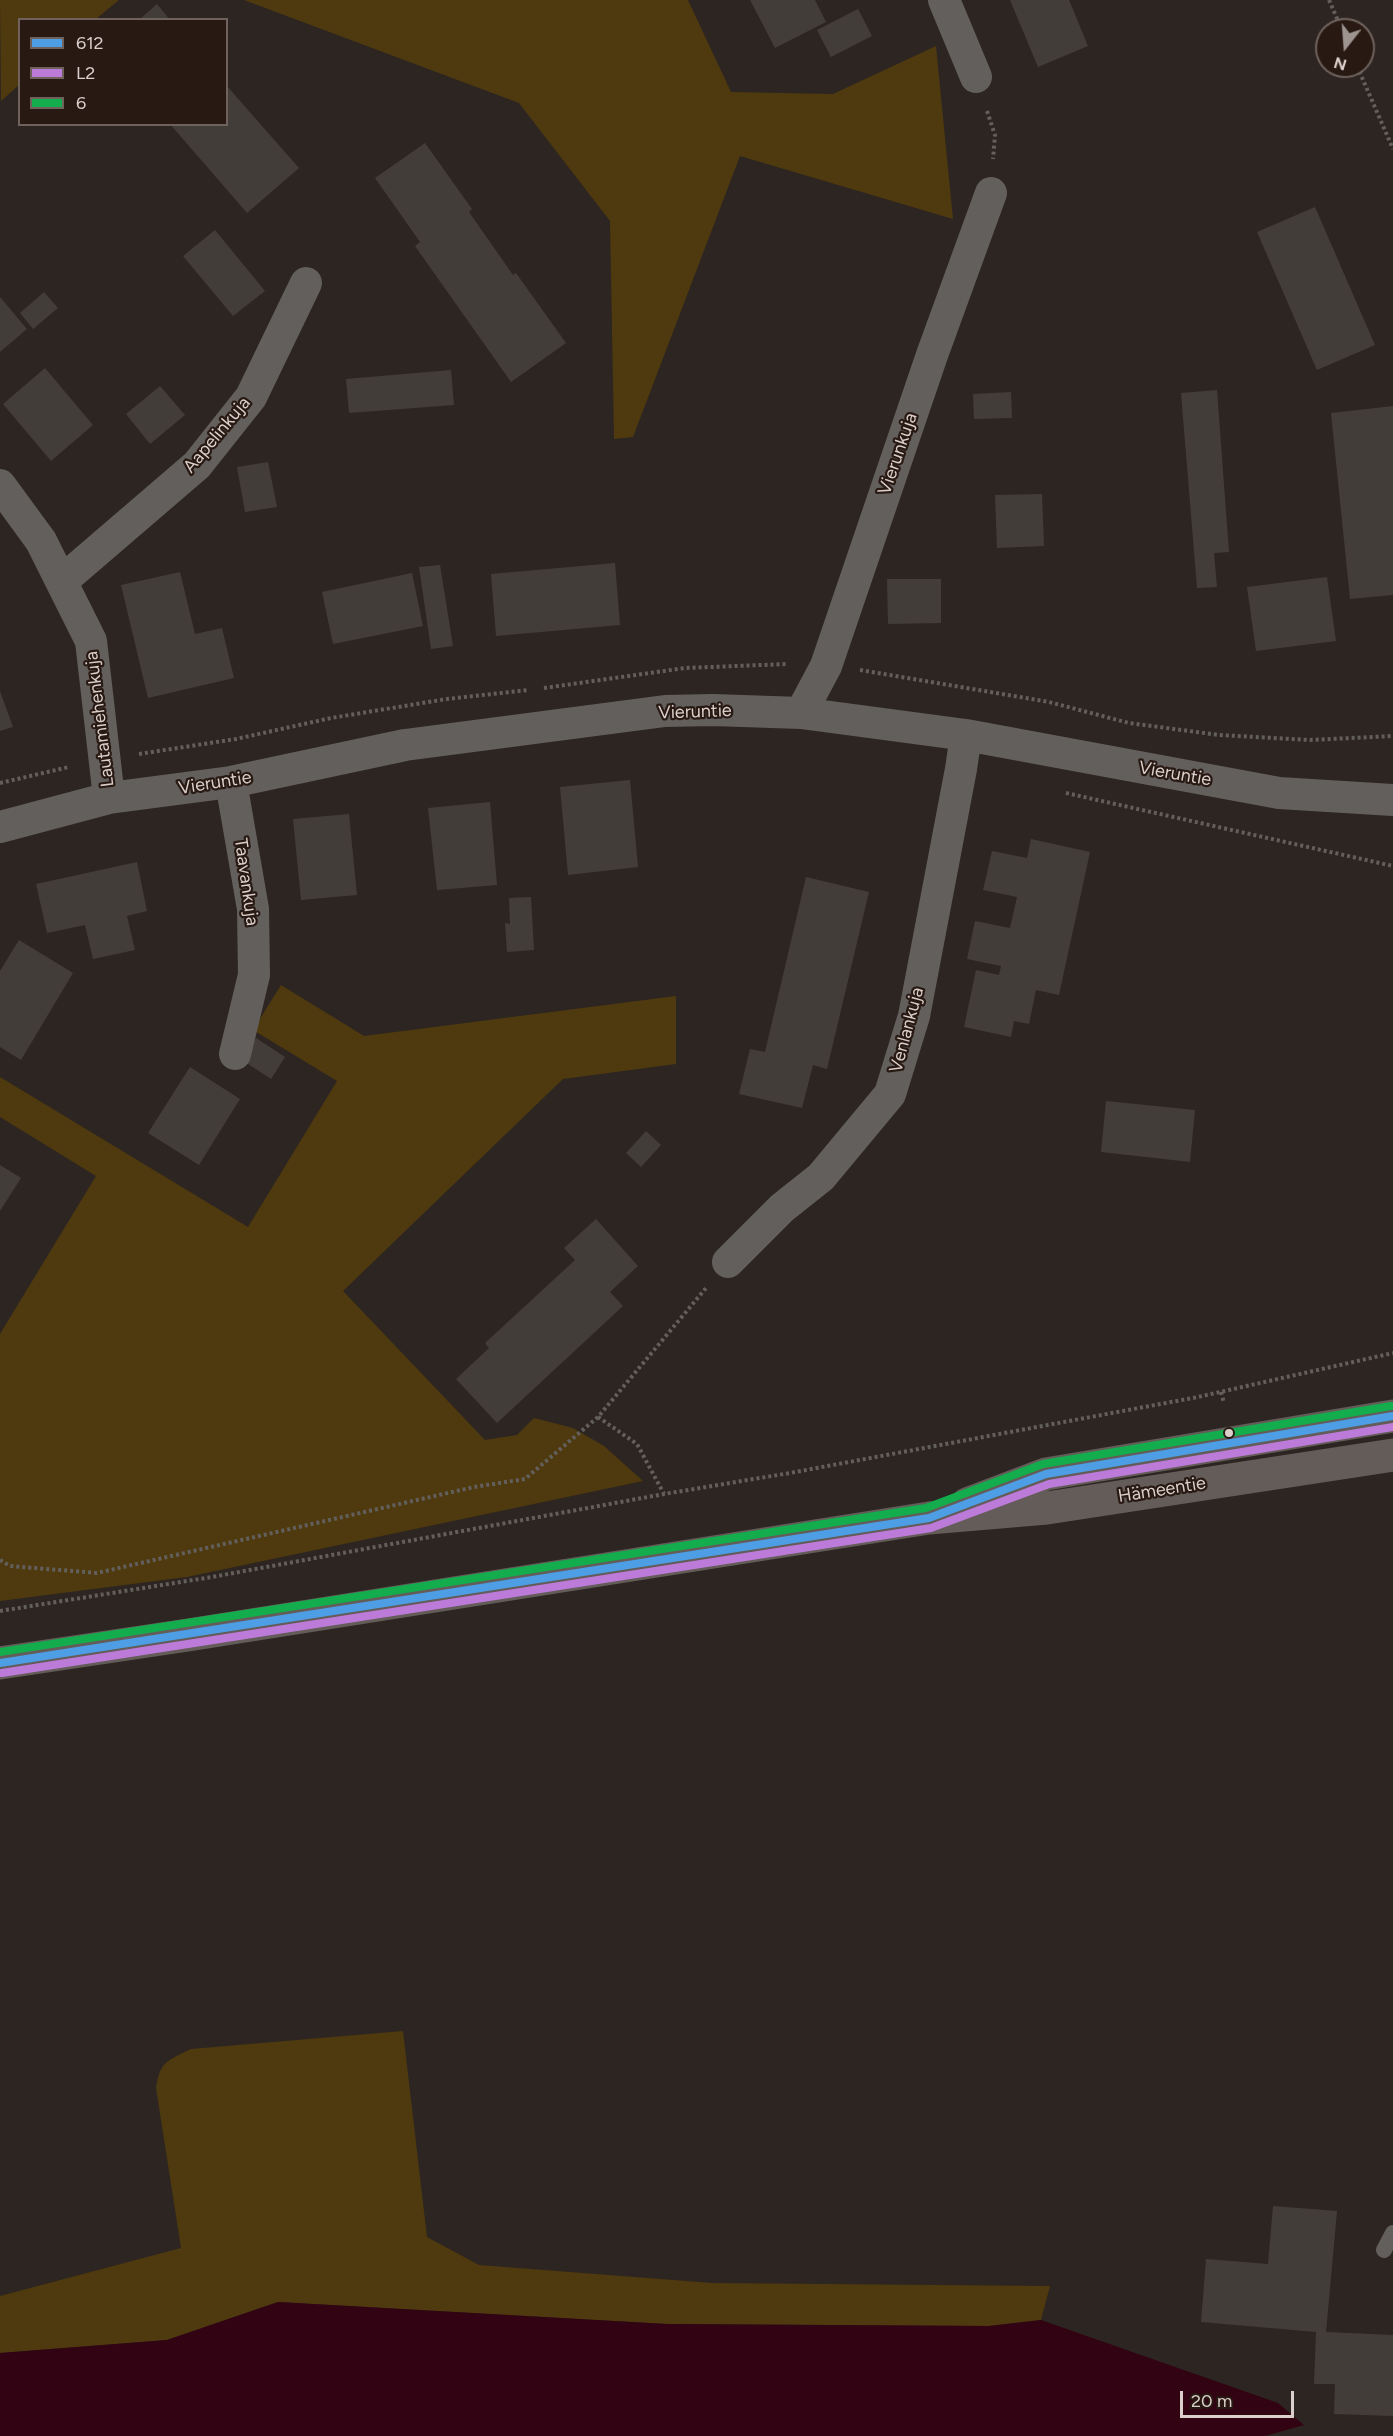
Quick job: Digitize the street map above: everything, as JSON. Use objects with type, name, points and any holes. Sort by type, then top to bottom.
[{"type":"highway","name":"Hämeentie","points":[[929,1518],[1046,1474],[1393,1416]]},
{"type":"highway","name":"Hämeentie","points":[[0,1663],[929,1518],[1047,1508],[1393,1455]]},
{"type":"street","points":[[944,0],[976,77]]},
{"type":"street","name":"Vierunkuja","points":[[801,713],[826,666],[932,355],[991,193]]},
{"type":"street","name":"Aapelinkuja","points":[[62,581],[196,465],[251,397],[306,283]]},
{"type":"street","name":"Lautamiehenkuja","points":[[0,485],[41,541],[91,640],[109,798]]},
{"type":"street","name":"Vieruntie","points":[[0,827],[109,798],[231,782],[405,745],[665,711],[713,710],[801,713],[966,735],[1279,793],[1393,800]]},
{"type":"street","name":"Venlankuja","points":[[728,1262],[782,1208],[821,1177],[890,1094],[914,1016],[966,735]]},
{"type":"street","name":"Taavankuja","points":[[231,782],[253,909],[254,975],[235,1054]]},
{"type":"lane","points":[[1384,2250],[1393,2234]]},
{"type":"path","points":[[1329,0],[1337,18]]},
{"type":"path","points":[[976,77],[995,135],[991,193]]},
{"type":"path","points":[[1363,78],[1393,149]]},
{"type":"path","points":[[1065,793],[1393,866]]},
{"type":"path","points":[[0,1560],[10,1566],[97,1573],[474,1487],[525,1479],[598,1417],[728,1262]]},
{"type":"path","points":[[0,1611],[212,1576],[790,1473],[1221,1392],[1393,1353]]},
{"type":"path","points":[[1221,1392],[1224,1403]]},
{"type":"path","points":[[598,1417],[637,1444],[664,1494]]},
{"type":"shaded area","points":[[0,0],[119,0],[97,18],[18,18],[18,86],[1,101]]},
{"type":"shaded area","points":[[244,0],[688,0],[731,92],[833,94],[936,46],[953,219],[740,156],[633,437],[614,439],[610,221],[519,103]]},
{"type":"shaded area","points":[[281,985],[364,1036],[676,996],[676,1064],[563,1079],[343,1291],[485,1440],[517,1435],[534,1418],[573,1428],[604,1446],[643,1481],[187,1577],[0,1601],[0,1334],[96,1176],[0,1117],[0,1077],[248,1227],[337,1081],[253,1030]]},
{"type":"shaded area","points":[[403,2031],[427,2237],[479,2265],[712,2283],[1050,2286],[1041,2320],[989,2326],[667,2324],[278,2302],[167,2340],[0,2353],[0,2296],[181,2248],[156,2088],[160,2072],[166,2063],[191,2049]]},
{"type":"shaded area","points":[[278,2302],[667,2324],[989,2326],[1041,2320],[1278,2403],[1304,2425],[1265,2436],[0,2436],[0,2353],[167,2340]]},
{"type":"building","points":[[750,0],[815,0],[826,22],[775,48]]},
{"type":"building","points":[[1010,0],[1069,0],[1088,46],[1038,67]]},
{"type":"building","points":[[157,4],[168,18],[141,18]]},
{"type":"building","points":[[858,9],[872,36],[831,57],[817,30]]},
{"type":"building","points":[[228,87],[299,168],[247,213],[172,126],[228,126]]},
{"type":"building","points":[[425,143],[472,209],[469,212],[513,275],[516,273],[566,343],[511,382],[415,246],[420,242],[375,178]]},
{"type":"building","points":[[1315,207],[1375,345],[1317,370],[1257,232]]},
{"type":"building","points":[[215,230],[265,291],[233,316],[183,256]]},
{"type":"building","points":[[44,292],[58,308],[33,329],[20,313]]},
{"type":"building","points":[[0,297],[27,329],[0,352]]},
{"type":"building","points":[[45,368],[93,425],[51,461],[3,404]]},
{"type":"building","points":[[451,370],[454,405],[349,413],[346,379]]},
{"type":"building","points":[[160,386],[185,415],[150,444],[126,414]]},
{"type":"building","points":[[1217,390],[1229,552],[1214,553],[1217,587],[1197,588],[1181,393]]},
{"type":"building","points":[[1011,392],[1012,418],[974,419],[973,394]]},
{"type":"building","points":[[1393,406],[1393,595],[1350,599],[1331,413]]},
{"type":"building","points":[[268,462],[277,507],[245,512],[237,467]]},
{"type":"building","points":[[1042,494],[1044,546],[997,548],[995,495]]},
{"type":"building","points":[[615,563],[620,625],[496,636],[491,574]]},
{"type":"building","points":[[440,565],[453,646],[431,649],[419,567]]},
{"type":"building","points":[[180,572],[195,634],[222,628],[234,678],[148,698],[121,585]]},
{"type":"building","points":[[412,573],[423,626],[333,644],[322,592]]},
{"type":"building","points":[[1327,577],[1336,641],[1256,651],[1247,587]]},
{"type":"building","points":[[887,579],[941,579],[941,623],[888,624]]},
{"type":"building","points":[[0,691],[13,727],[0,731]]},
{"type":"building","points":[[630,780],[638,867],[568,875],[560,787]]},
{"type":"building","points":[[490,802],[497,885],[437,890],[428,808]]},
{"type":"building","points":[[349,814],[357,895],[301,900],[293,819]]},
{"type":"building","points":[[1031,839],[1090,852],[1059,995],[1036,990],[1029,1024],[1014,1021],[1011,1037],[964,1027],[976,970],[999,975],[1001,966],[967,959],[975,921],[1010,928],[1017,897],[983,890],[992,851],[1027,858]]},
{"type":"building","points":[[137,862],[147,911],[127,916],[135,950],[93,959],[85,925],[47,933],[36,884]]},
{"type":"building","points":[[806,877],[869,892],[827,1069],[813,1065],[802,1108],[739,1094],[750,1049],[765,1052]]},
{"type":"building","points":[[531,897],[534,950],[507,952],[505,923],[510,924],[509,898]]},
{"type":"building","points":[[19,940],[73,973],[21,1060],[0,1047],[0,971]]},
{"type":"building","points":[[256,1038],[285,1057],[271,1079],[242,1060]]},
{"type":"building","points":[[190,1067],[240,1099],[199,1165],[148,1133]]},
{"type":"building","points":[[1106,1101],[1195,1110],[1190,1162],[1101,1152]]},
{"type":"building","points":[[646,1131],[661,1145],[641,1167],[626,1153]]},
{"type":"building","points":[[0,1165],[21,1178],[0,1211]]},
{"type":"building","points":[[596,1219],[638,1266],[610,1292],[623,1306],[497,1423],[456,1379],[489,1348],[485,1343],[575,1260],[564,1248]]},
{"type":"building","points":[[1273,2206],[1337,2211],[1326,2332],[1393,2335],[1393,2416],[1334,2414],[1335,2384],[1314,2384],[1316,2332],[1201,2322],[1206,2259],[1268,2264]]},
{"type":"transit line","name":"6","points":[[0,1652],[926,1508],[1043,1464],[1391,1406]]},
{"type":"transit line","name":"612","points":[[0,1663],[929,1518],[1046,1474],[1393,1416]]},
{"type":"transit line","name":"L2","points":[[2,1673],[931,1528],[1049,1484],[1393,1427]]}]
